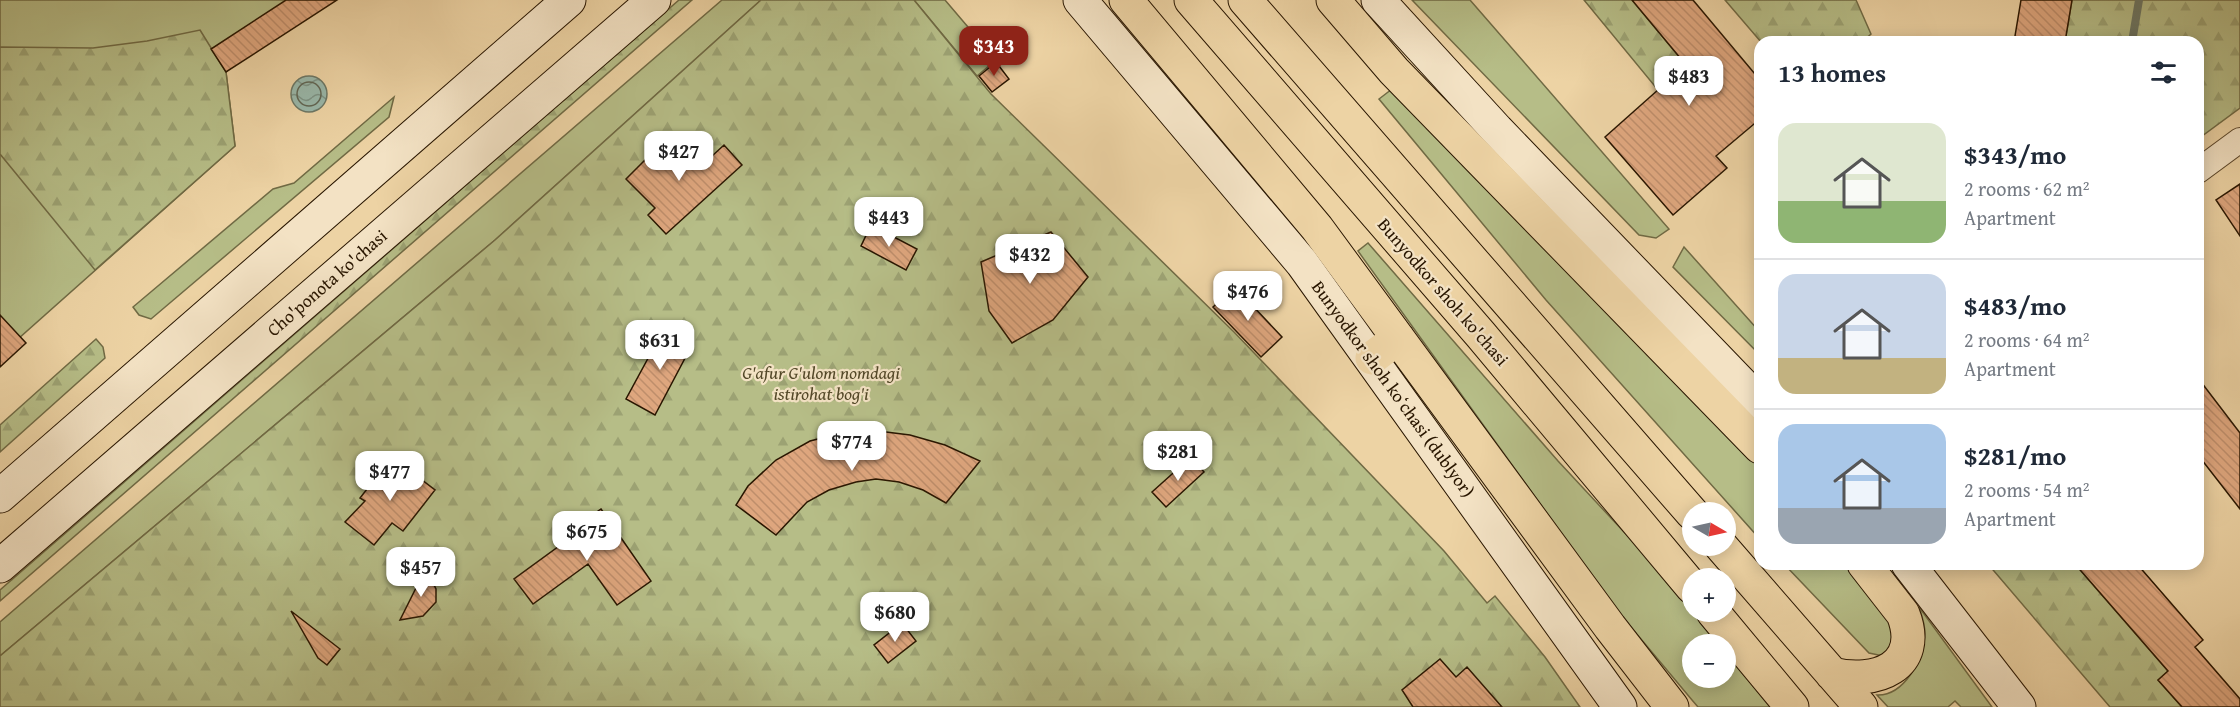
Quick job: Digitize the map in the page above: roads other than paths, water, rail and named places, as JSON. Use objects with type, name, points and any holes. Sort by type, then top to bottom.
[{"type":"main road","points":[[1126,0],[1317,228],[1610,627],[1672,707]]},
{"type":"main road","name":"Bunyodkor shoh ko'chasi","points":[[1191,0],[1481,335],[1682,575]]},
{"type":"main road","points":[[1245,0],[1682,502]]},
{"type":"main road","points":[[1333,0],[1394,71],[1754,441]]},
{"type":"main road","points":[[1372,358],[1398,338]]},
{"type":"main road","points":[[1730,556],[1861,707]]},
{"type":"main road","points":[[1832,674],[1862,679],[1883,674],[1896,664],[1907,642],[1907,624],[1903,614],[1869,570]]},
{"type":"main road","points":[[1721,622],[1792,707]]},
{"type":"street","points":[[0,496],[569,0]]},
{"type":"street","name":"Cho'ponota ko'chasi","points":[[0,566],[654,0]]},
{"type":"street","name":"Bunyodkor shoh koʻchasi (dublyor)","points":[[1080,0],[1291,249],[1372,358],[1620,707]]},
{"type":"street","points":[[1378,0],[1497,130],[1754,397]]},
{"type":"street","points":[[2204,167],[2240,140]]},
{"type":"street","points":[[1913,570],[2019,707]]},
{"type":"water","points":[[309,76],[322,81],[327,94],[322,107],[309,112],[296,107],[291,94],[296,81]]},
{"type":"waterway","points":[[2133,36],[2139,0]]},
{"type":"park label","name":"G'afur G'ulom nomdagi istirohat bog'i","points":[[821,383]]}]
